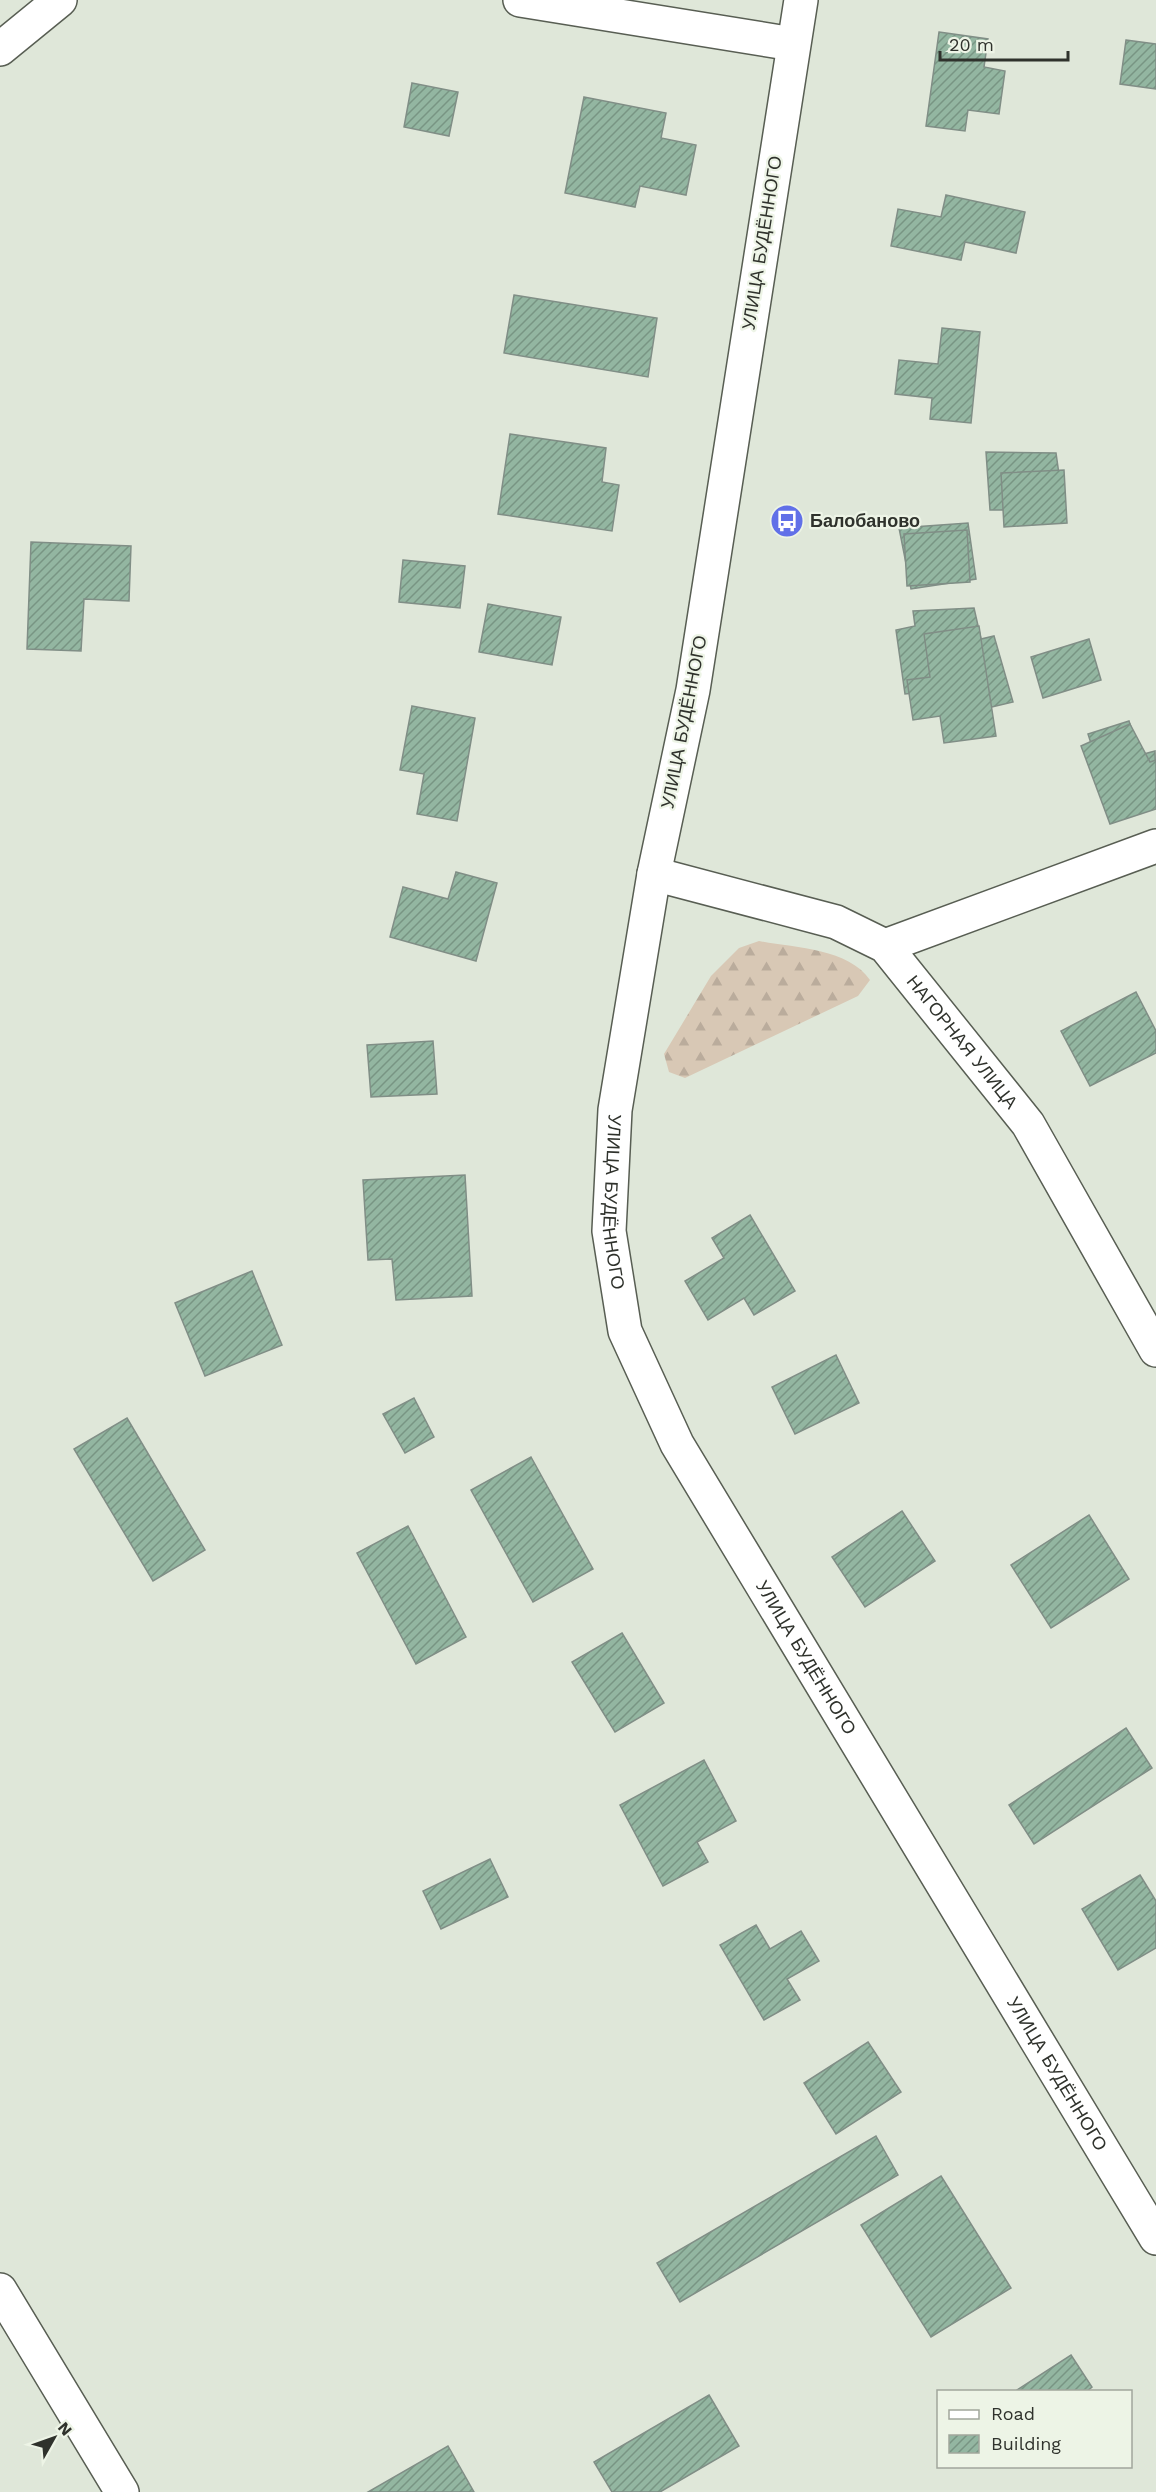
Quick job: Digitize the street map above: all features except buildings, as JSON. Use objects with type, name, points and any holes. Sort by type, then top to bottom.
[{"type":"main road","points":[[0,49],[60,0]]},
{"type":"main road","points":[[520,0],[793,44]]},
{"type":"main road","name":"УЛИЦА БУДЁННОГО","points":[[801,0],[693,690],[654,874],[615,1110],[609,1231],[625,1331],[676,1444],[1156,2238]]},
{"type":"main road","points":[[885,946],[1156,846]]},
{"type":"main road","name":"НАГОРНАЯ УЛИЦА","points":[[654,874],[836,922],[885,946],[1028,1124],[1156,1350]]},
{"type":"main road","points":[[0,2290],[122,2492]]},
{"type":"green space","points":[[759,941],[834,955],[860,969],[870,980],[858,996],[685,1078],[669,1072],[664,1054],[711,976],[739,948]]},
{"type":"place","name":"Балобаново","points":[[787,521]]}]
